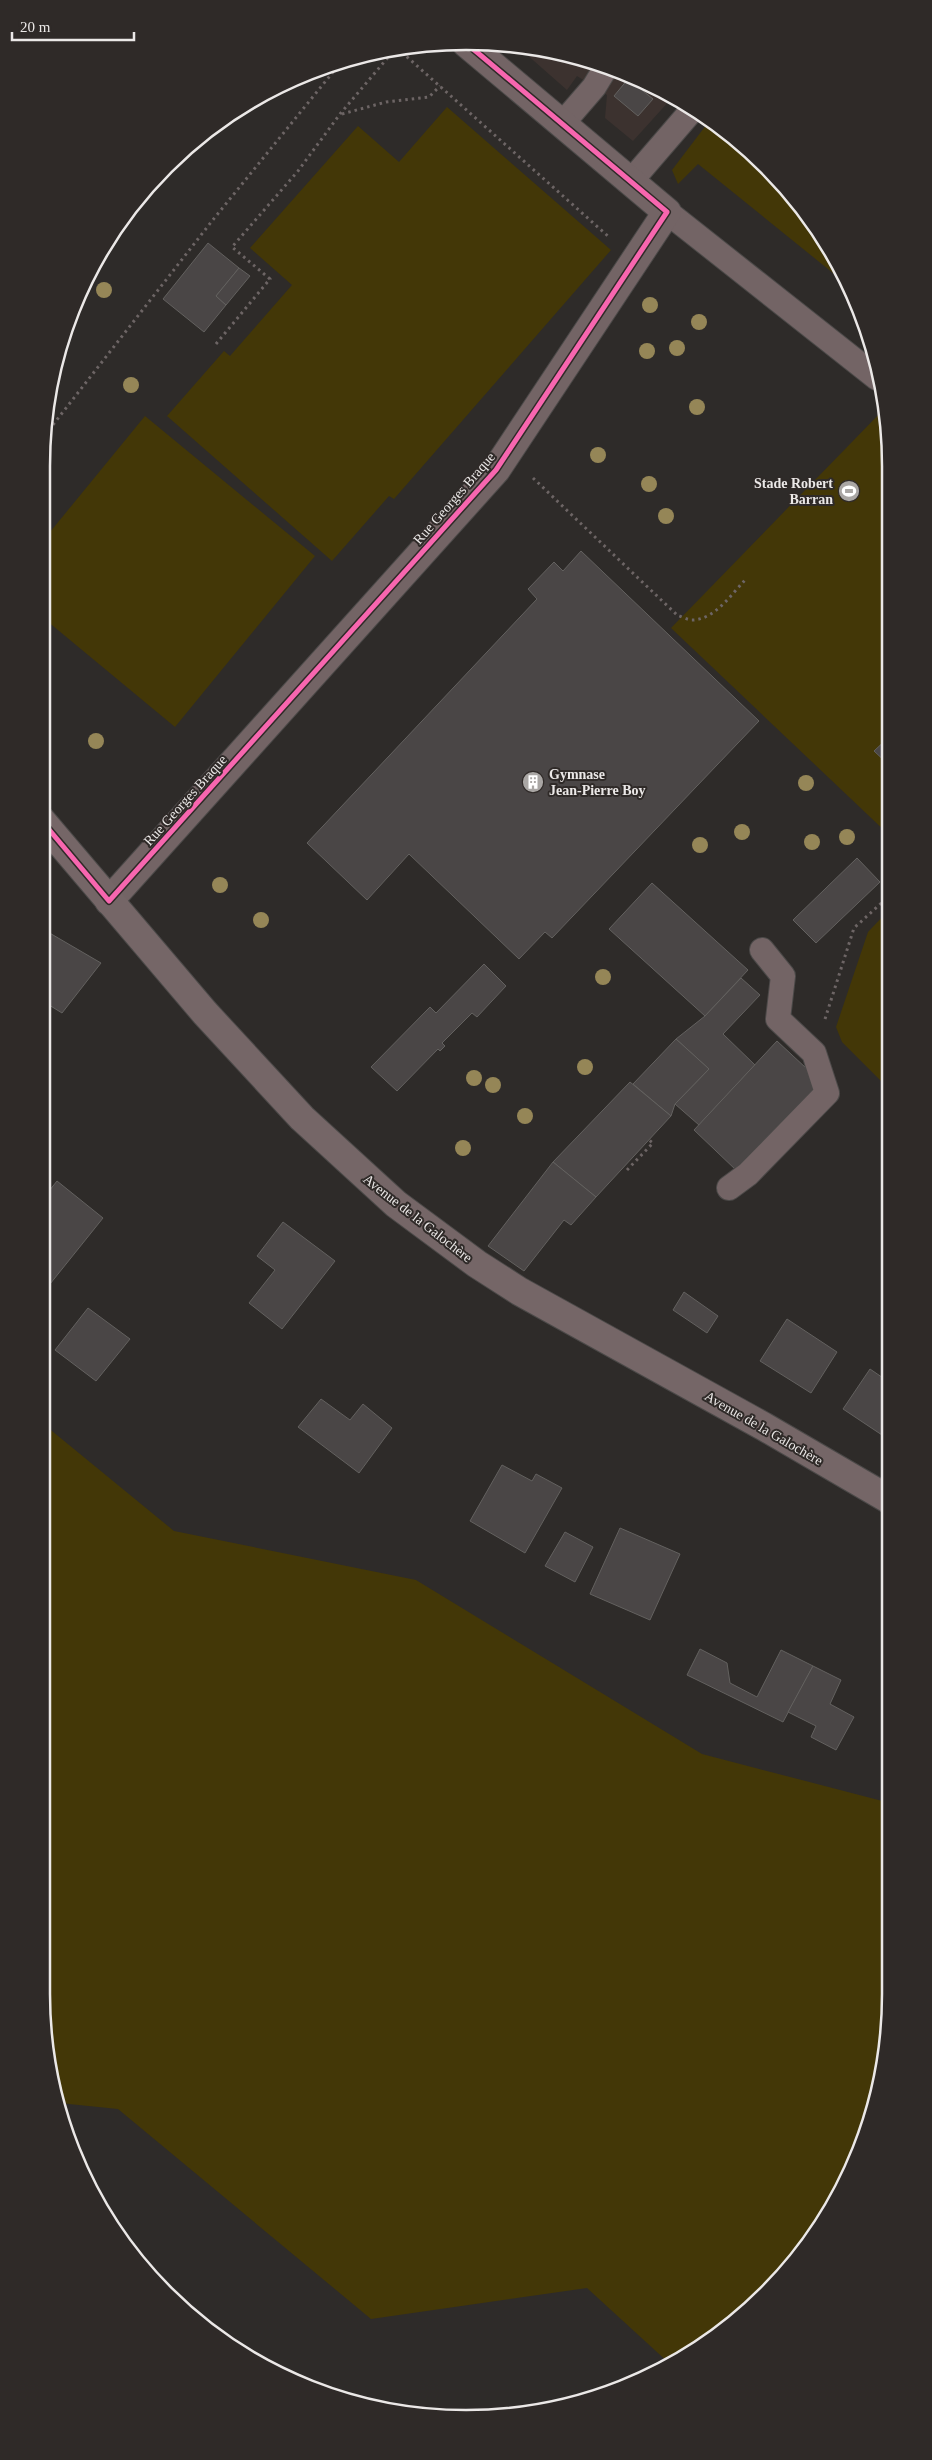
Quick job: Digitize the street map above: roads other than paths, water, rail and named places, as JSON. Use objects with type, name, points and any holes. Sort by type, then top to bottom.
[{"type":"main road","name":"Avenue de la Galochère","points":[[50,831],[205,1013],[302,1118],[356,1170],[415,1219],[477,1264],[562,1317],[763,1426],[882,1495]]},
{"type":"street","points":[[475,50],[668,212]]},
{"type":"street","name":"Rue Georges Braque","points":[[109,901],[489,477],[668,212]]},
{"type":"lane","points":[[562,124],[594,87],[603,73]]},
{"type":"lane","points":[[631,181],[688,115]]},
{"type":"lane","points":[[668,212],[871,374]]},
{"type":"lane","points":[[729,1188],[748,1174],[827,1093],[814,1052],[778,1019],[783,976],[762,950]]},
{"type":"place","name":"Stade Robert Barran","points":[[849,491]]},
{"type":"place","name":"Gymnase Jean-Pierre Boy","points":[[533,782]]}]
